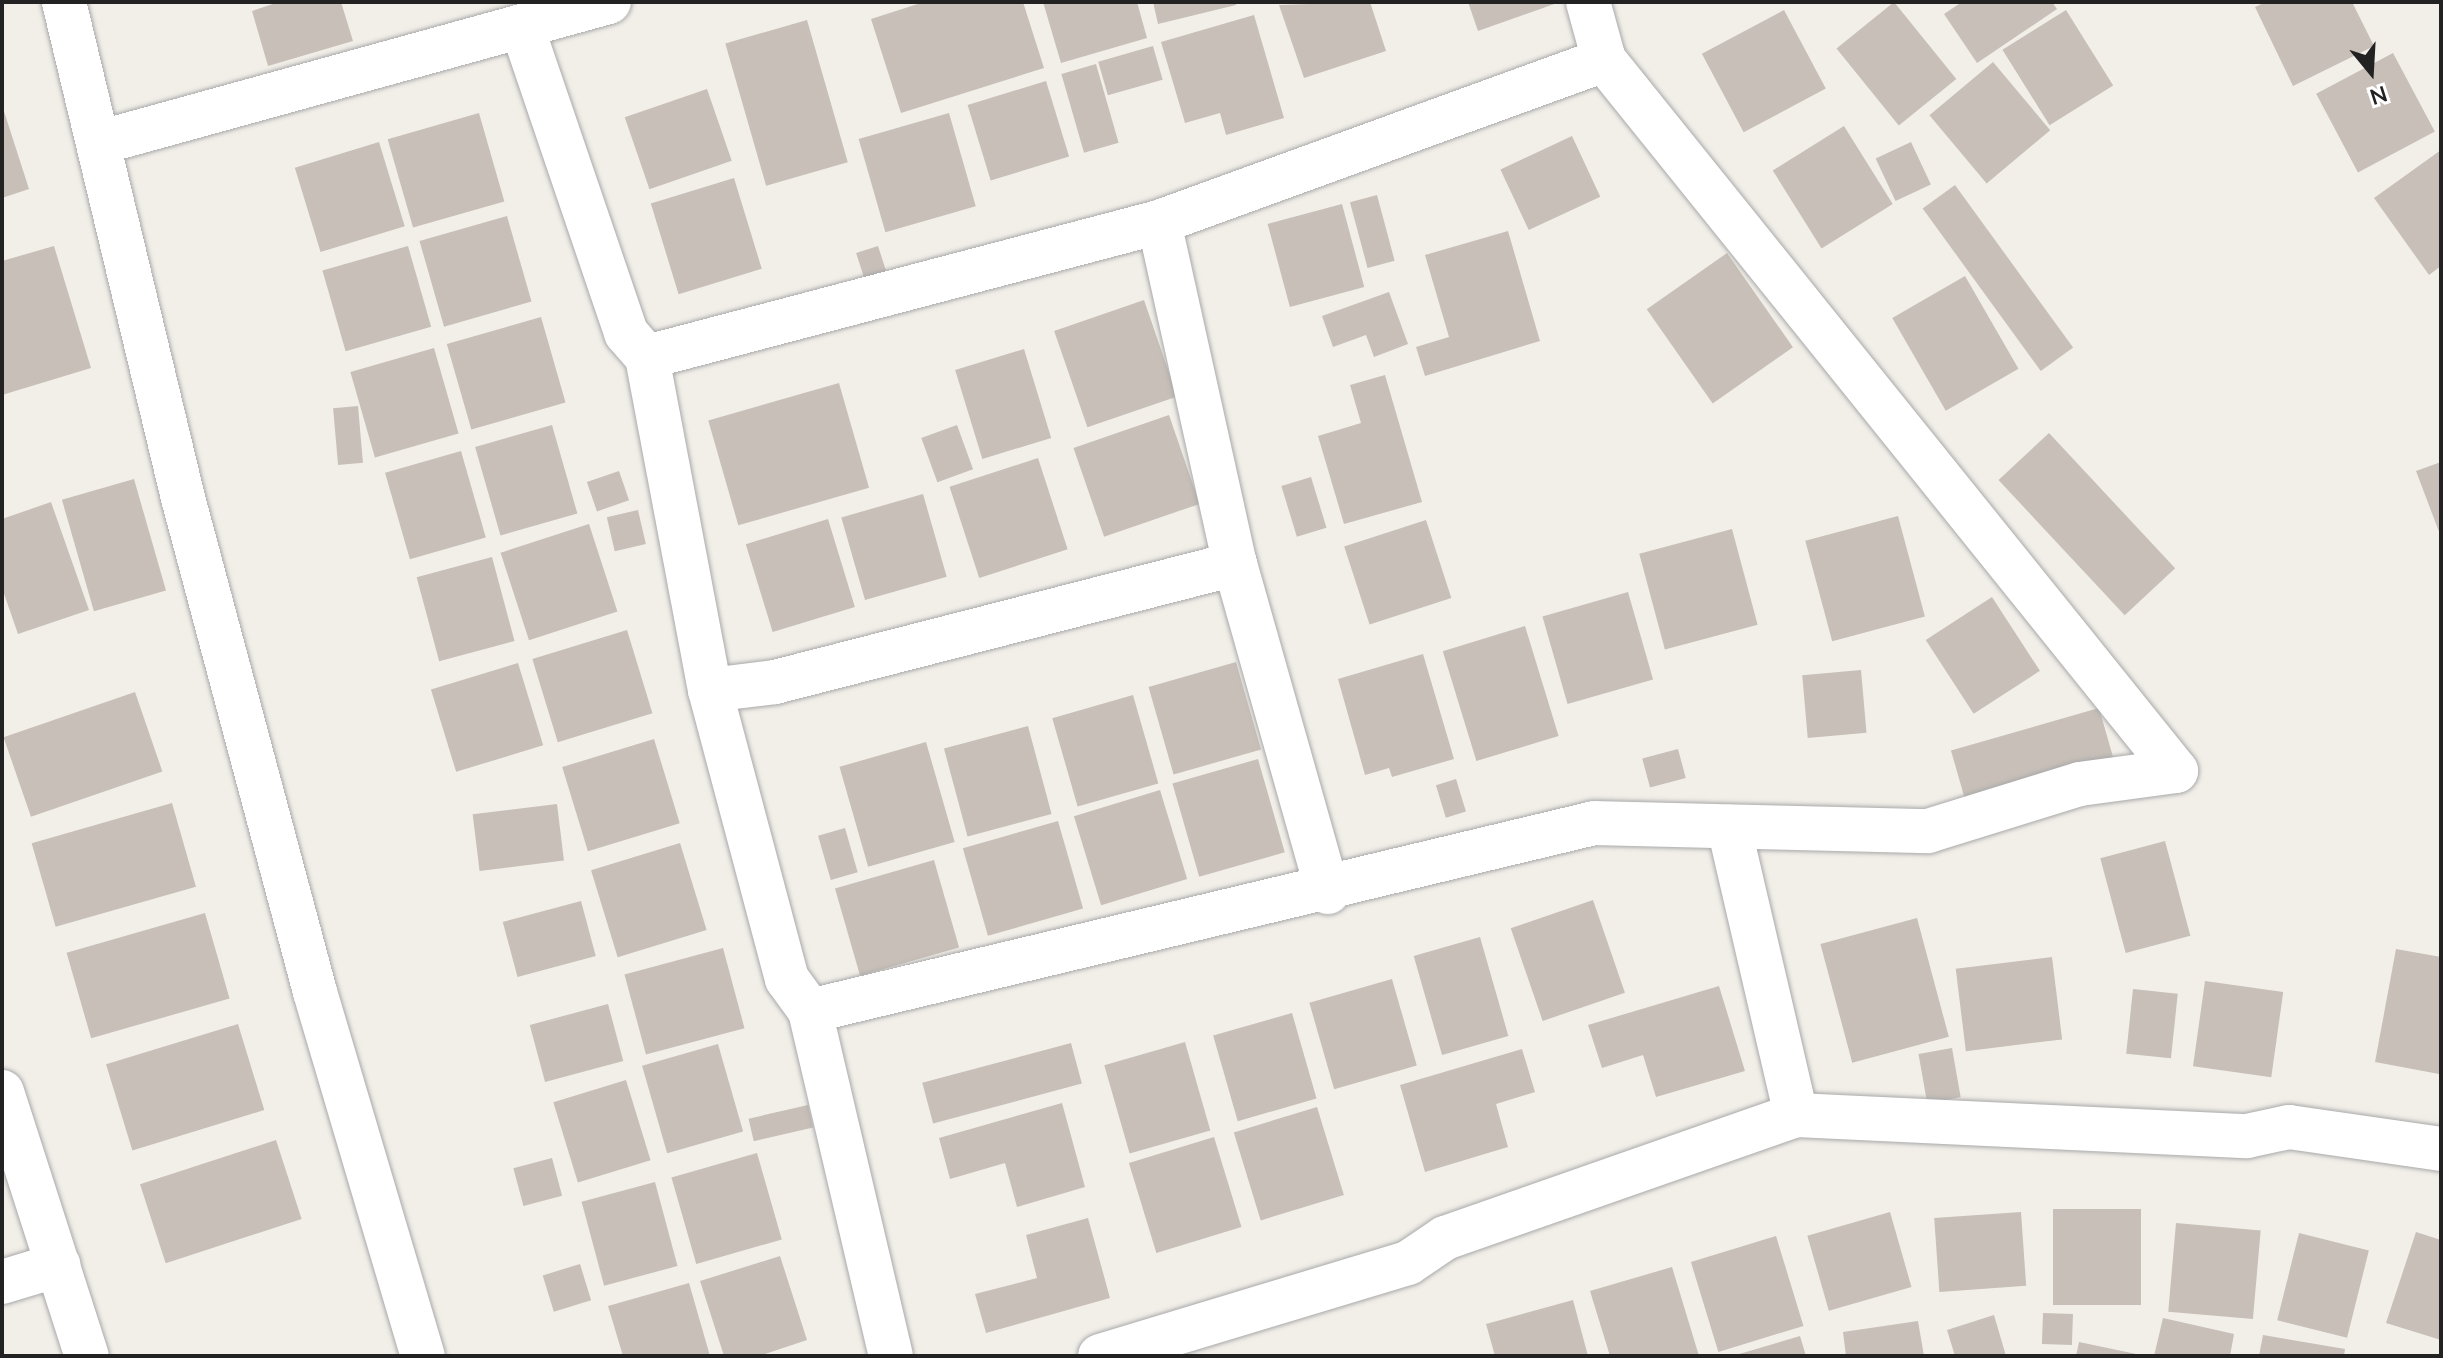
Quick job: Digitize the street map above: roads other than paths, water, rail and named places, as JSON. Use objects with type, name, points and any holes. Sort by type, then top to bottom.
[{"type":"street","points":[[64,2],[315,992],[423,1356]]},
{"type":"street","points":[[98,143],[523,30],[609,2]]},
{"type":"street","points":[[810,1011],[1328,892],[1594,823],[1928,831],[2080,784],[2176,771],[1604,60],[1588,2]]},
{"type":"street","points":[[523,30],[626,333],[647,357],[710,690],[787,979],[810,1011],[891,1356]]},
{"type":"street","points":[[647,357],[1159,222],[1604,60]]},
{"type":"street","points":[[1159,222],[1235,564],[1328,892]]},
{"type":"street","points":[[710,690],[775,682],[1235,564]]},
{"type":"street","points":[[1729,827],[1796,1115]]},
{"type":"street","points":[[2,1092],[87,1356]]},
{"type":"street","points":[[1100,1356],[1408,1263],[1445,1238],[1796,1115],[2247,1136],[2289,1127],[2441,1149]]},
{"type":"street","points":[[2,1282],[58,1265]]}]
